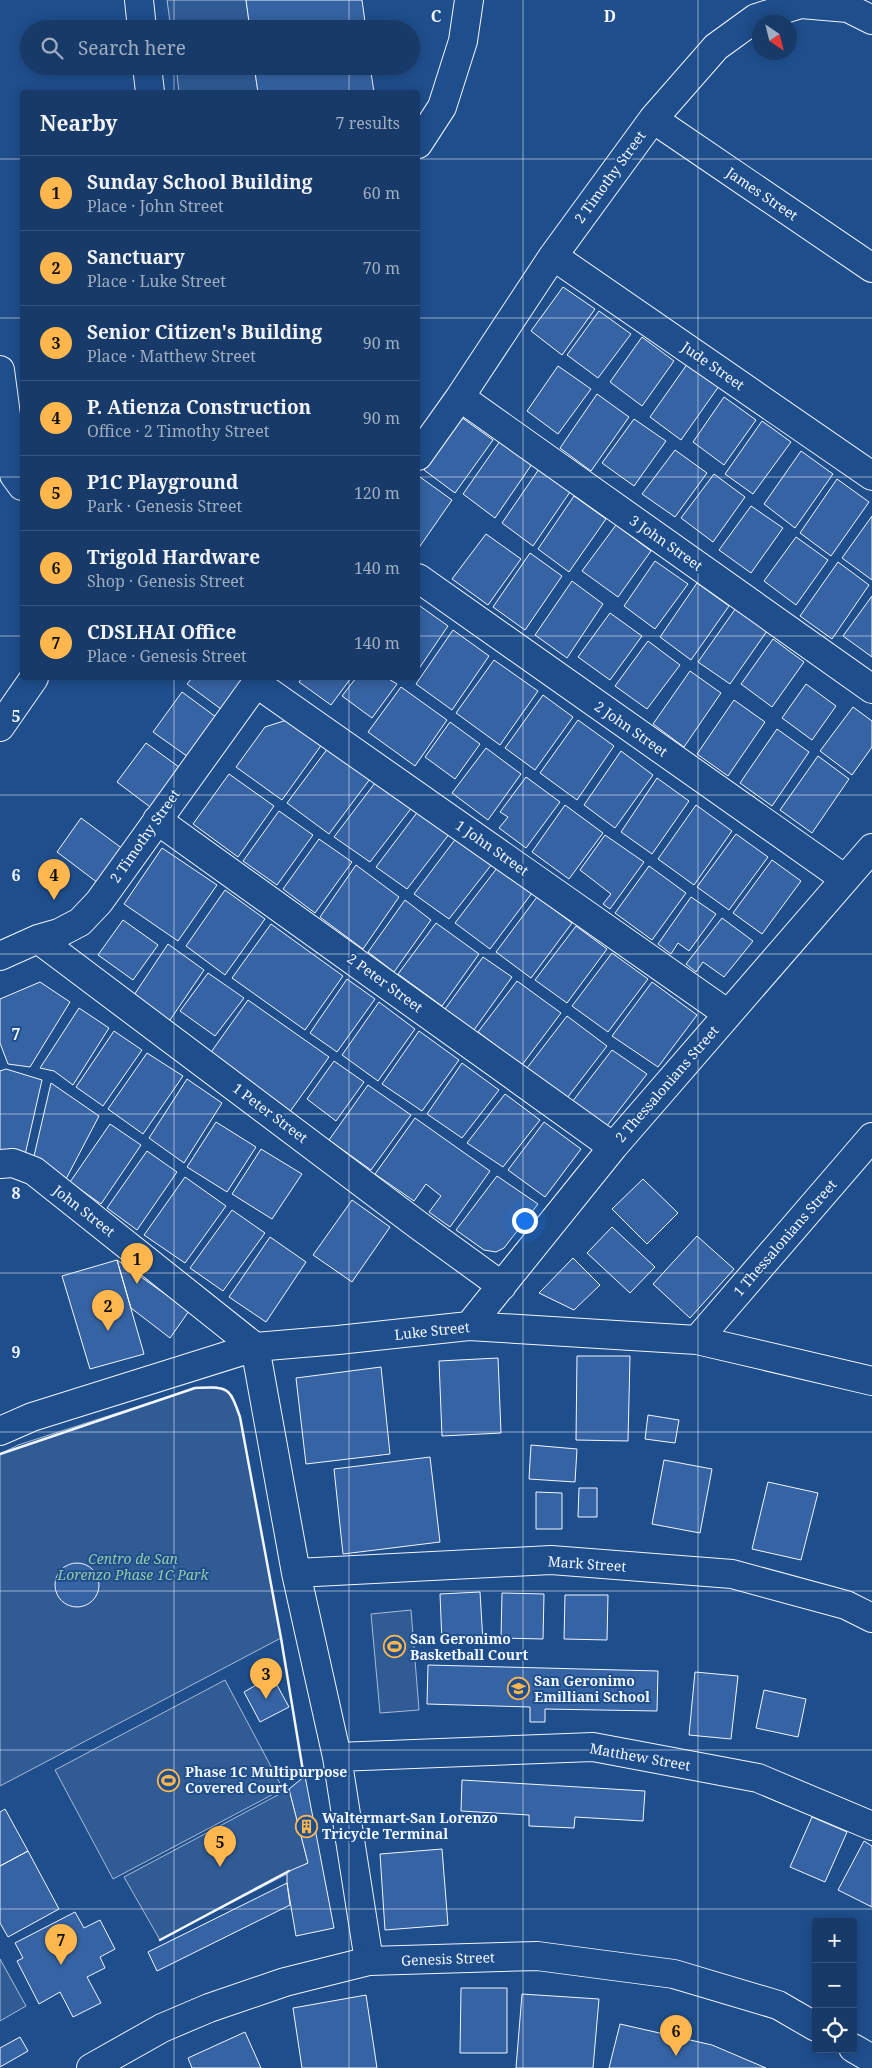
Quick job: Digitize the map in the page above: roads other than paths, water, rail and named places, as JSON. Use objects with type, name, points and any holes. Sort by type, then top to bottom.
[{"type":"street","points":[[139,0],[141,20]]},
{"type":"street","points":[[420,141],[442,107],[463,41],[469,0]]},
{"type":"street","name":"2 Timothy Street","points":[[420,453],[460,397],[553,256],[653,119],[716,46],[756,18],[801,4],[848,8],[872,20]]},
{"type":"street","points":[[148,75],[150,90]]},
{"type":"street","name":"James Street","points":[[653,119],[872,268]]},
{"type":"street","name":"Jude Street","points":[[553,256],[872,476]]},
{"type":"street","points":[[0,370],[14,475],[20,483]]},
{"type":"street","name":"3 John Street","points":[[460,397],[872,689]]},
{"type":"street","name":"2 John Street","points":[[420,579],[845,879]]},
{"type":"street","points":[[0,727],[33,680]]},
{"type":"street","name":"2 Timothy Street","points":[[0,956],[38,939],[60,933],[80,922],[99,902],[258,680]]},
{"type":"street","name":"1 John Street","points":[[258,680],[728,1014]]},
{"type":"street","name":"2 Peter Street","points":[[156,820],[613,1147]]},
{"type":"street","name":"2 Thessalonians Street","points":[[469,1326],[613,1147],[872,848]]},
{"type":"street","name":"1 Peter Street","points":[[38,939],[502,1286]]},
{"type":"street","name":"1 Thessalonians Street","points":[[697,1340],[872,1137]]},
{"type":"street","name":"John Street","points":[[0,1164],[13,1163],[34,1171],[255,1347]]},
{"type":"street","name":"Luke Street","points":[[0,1431],[32,1417],[255,1347],[469,1326],[697,1340],[872,1381]]},
{"type":"street","points":[[255,1347],[296,1573],[337,1757],[369,1961]]},
{"type":"street","name":"Mark Street","points":[[296,1573],[551,1560],[732,1574],[846,1605],[872,1618]]},
{"type":"street","name":"Matthew Street","points":[[337,1757],[593,1747],[758,1778],[872,1826]]},
{"type":"street","name":"Genesis Street","points":[[90,2068],[162,2028],[209,2008],[285,1982],[369,1961],[538,1956],[674,1974],[778,2005],[812,2025]]},
{"type":"street","points":[[857,2050],[872,2059]]},
{"type":"place","name":"P. Atienza Construction","points":[[54,900]]},
{"type":"place","name":"Sunday School Building","points":[[137,1284]]},
{"type":"place","name":"Sanctuary","points":[[108,1331]]},
{"type":"place","name":"San Geronimo Basketball Court","points":[[394,1647]]},
{"type":"place","name":"San Geronimo Emilliani School","points":[[518,1689]]},
{"type":"place","name":"Senior Citizen's Building","points":[[266,1699]]},
{"type":"place","name":"Phase 1C Multipurpose Covered Court","points":[[169,1780]]},
{"type":"place","name":"Waltermart-San Lorenzo Tricycle Terminal","points":[[306,1826]]},
{"type":"place","name":"P1C Playground","points":[[220,1867]]},
{"type":"place","name":"CDSLHAI Office","points":[[61,1965]]},
{"type":"place","name":"Trigold Hardware","points":[[676,2056]]},
{"type":"park label","name":"Centro de San Lorenzo Phase 1C Park","points":[[133,1568]]}]
